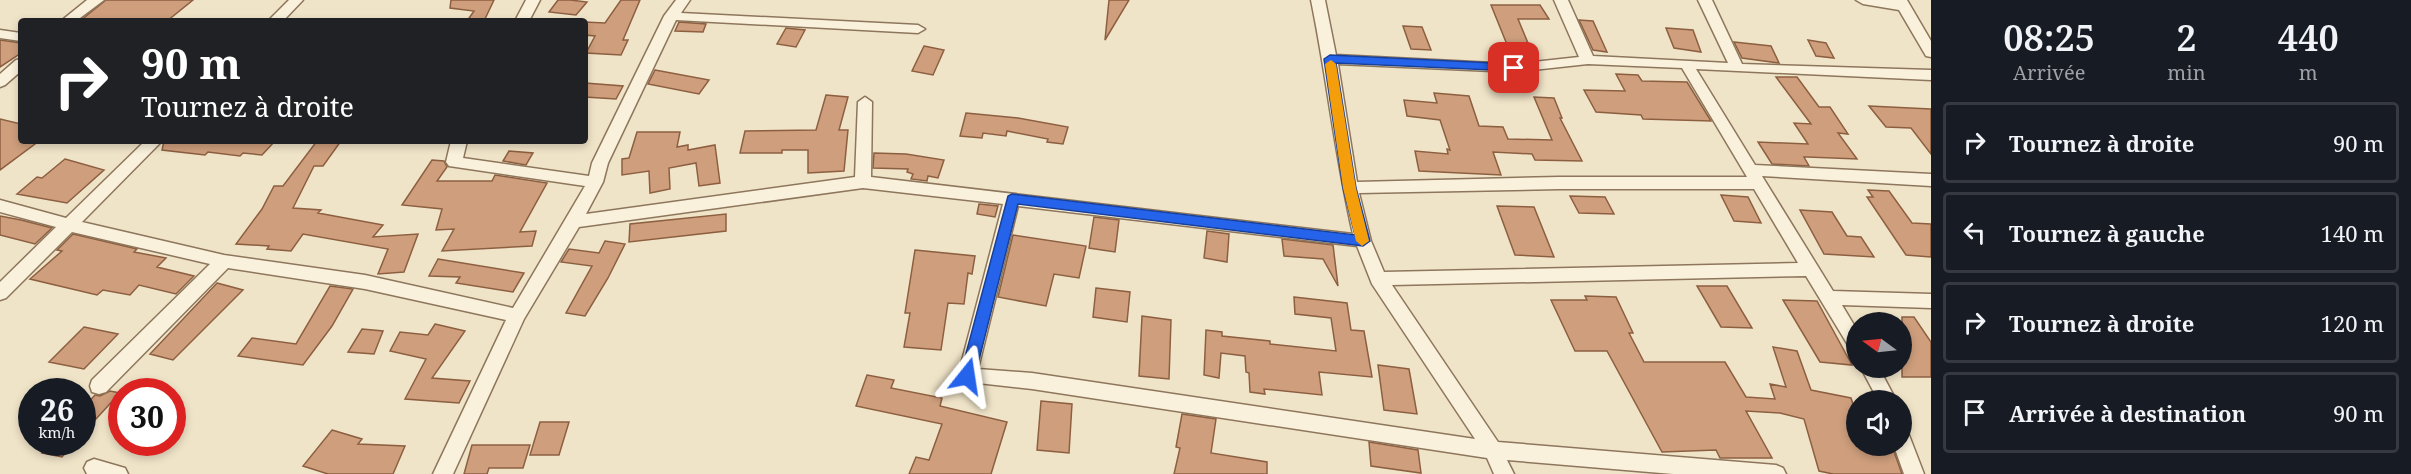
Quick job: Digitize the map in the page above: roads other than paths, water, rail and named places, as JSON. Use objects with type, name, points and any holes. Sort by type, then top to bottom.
[{"type":"street","points":[[71,18],[97,0]]},
{"type":"street","points":[[278,18],[296,0]]},
{"type":"street","points":[[524,18],[533,0]]},
{"type":"street","points":[[444,474],[468,417],[518,316],[595,182],[600,163],[671,16],[683,0]]},
{"type":"street","points":[[1318,0],[1330,59],[1350,188],[1363,241],[1378,279],[1493,450],[1504,474]]},
{"type":"street","points":[[1561,0],[1588,60]]},
{"type":"street","points":[[1705,0],[1737,68]]},
{"type":"street","points":[[1863,0],[1902,4],[1931,53]]},
{"type":"street","points":[[671,16],[918,29]]},
{"type":"street","points":[[0,34],[18,37]]},
{"type":"street","points":[[1330,59],[1514,68],[1588,60],[1931,75]]},
{"type":"street","points":[[1686,64],[1846,327]]},
{"type":"street","points":[[0,82],[18,66]]},
{"type":"street","points":[[863,182],[865,102]]},
{"type":"street","points":[[0,293],[151,144]]},
{"type":"street","points":[[458,144],[454,162],[595,182]]},
{"type":"street","points":[[1350,188],[1755,177],[1931,180]]},
{"type":"street","points":[[574,222],[863,182],[1363,241]]},
{"type":"street","points":[[1012,199],[967,376],[1032,381],[1493,450],[1776,474]]},
{"type":"street","points":[[0,206],[69,225],[224,261],[365,282],[518,316]]},
{"type":"street","points":[[99,386],[224,261]]},
{"type":"street","points":[[1378,279],[1811,269]]},
{"type":"street","points":[[1828,298],[1931,301]]},
{"type":"street","points":[[1907,456],[1914,474]]},
{"type":"street","points":[[94,468],[118,474]]}]
